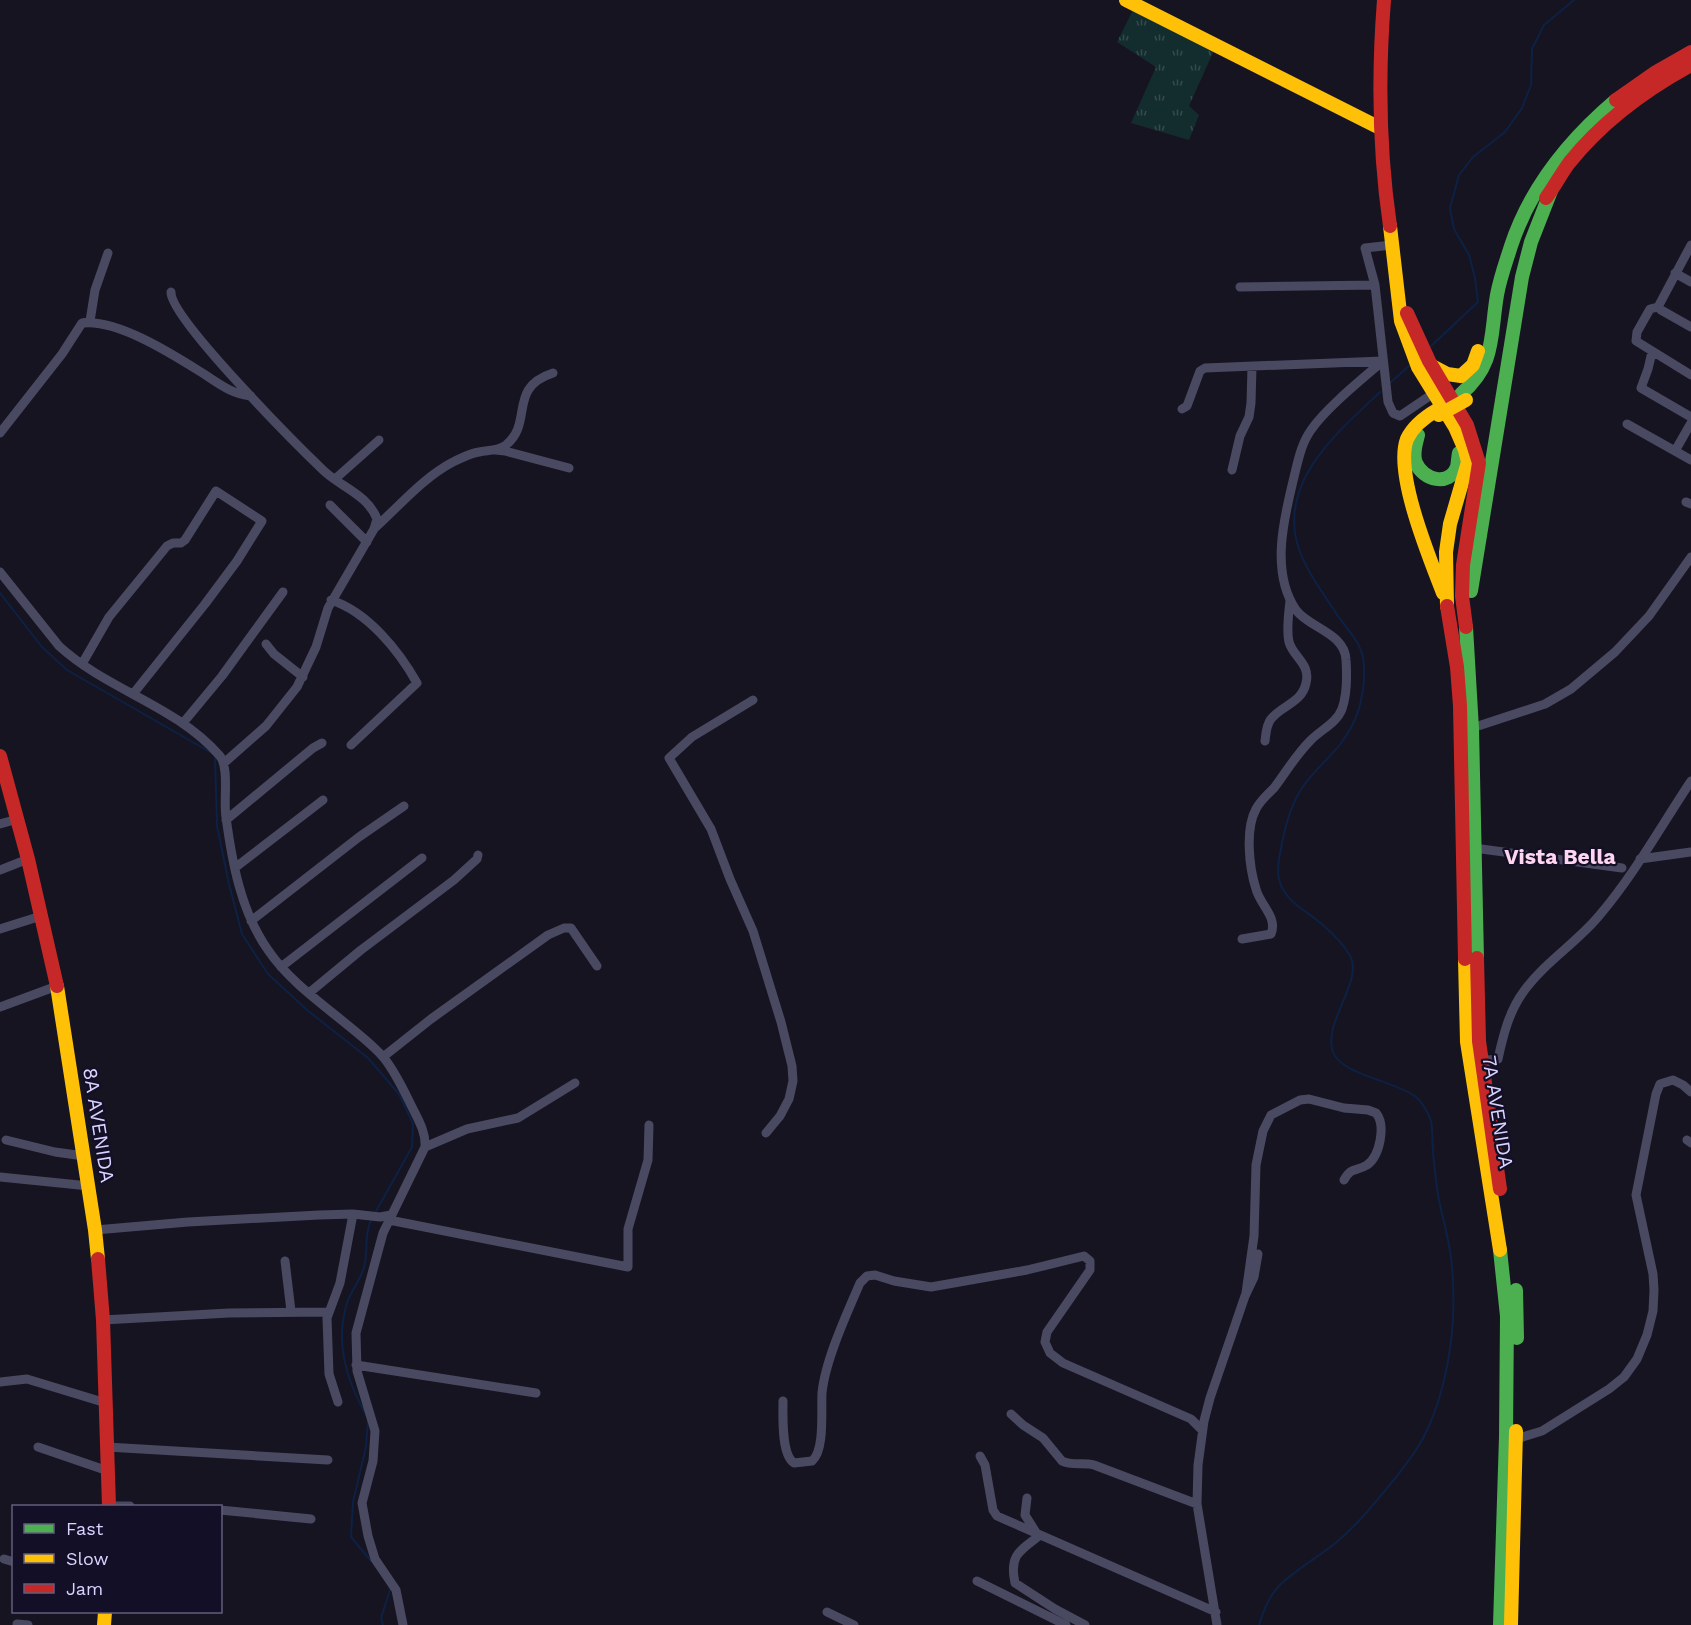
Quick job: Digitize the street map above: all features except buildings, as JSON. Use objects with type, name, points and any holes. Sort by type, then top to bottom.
[{"type":"main road","points":[[1126,0],[1380,128]]},
{"type":"main road","points":[[1384,0],[1380,66],[1380,128],[1401,321],[1471,432],[1479,463],[1463,565],[1462,596],[1467,633]]},
{"type":"main road","points":[[1428,367],[1461,376],[1473,365],[1478,353],[1495,265],[1511,230],[1559,156],[1585,126],[1610,104],[1664,65],[1691,52]]},
{"type":"main road","points":[[1447,604],[1409,487],[1404,457],[1406,442],[1412,431],[1425,417],[1482,387],[1489,377],[1496,357],[1521,247],[1536,215],[1569,164],[1618,112],[1646,91],[1691,65]]},
{"type":"main road","points":[[1467,633],[1472,585],[1522,277],[1531,242],[1551,191]]},
{"type":"main road","points":[[1464,397],[1483,368],[1499,284],[1509,249],[1534,192]]},
{"type":"main road","points":[[1428,367],[1434,393],[1467,453],[1468,462],[1447,538],[1447,604]]},
{"type":"main road","points":[[1438,412],[1424,427],[1414,447],[1415,461],[1420,471],[1429,478],[1438,480],[1449,478],[1455,473],[1460,460],[1459,438]]},
{"type":"main road","name":"7A AVENIDA","points":[[1447,604],[1466,729],[1474,848],[1478,1031],[1476,1062],[1507,1316],[1500,1625]]},
{"type":"main road","name":"7A AVENIDA","points":[[1467,633],[1466,1023],[1476,1062],[1518,1315],[1512,1625]]},
{"type":"main road","name":"8A AVENIDA","points":[[0,756],[28,859],[57,986],[89,1186],[103,1320],[109,1505]]},
{"type":"street","points":[[1392,245],[1365,248],[1375,285],[1388,402],[1395,415],[1404,414],[1434,393]]},
{"type":"street","points":[[1691,245],[1658,307],[1650,309],[1635,339],[1637,343],[1691,375]]},
{"type":"street","points":[[0,433],[62,354],[82,323],[90,321],[97,280],[108,253]]},
{"type":"street","points":[[1675,273],[1691,282]]},
{"type":"street","points":[[1240,287],[1375,285]]},
{"type":"street","points":[[171,292],[172,300],[178,311],[224,368],[335,479],[372,508],[377,519],[375,529]]},
{"type":"street","points":[[1658,307],[1691,327]]},
{"type":"street","points":[[82,323],[94,323],[144,339],[230,390],[251,396]]},
{"type":"street","points":[[1652,352],[1648,369],[1640,385],[1641,388],[1691,417]]},
{"type":"street","points":[[1182,409],[1188,404],[1202,369],[1383,362]]},
{"type":"street","points":[[1242,939],[1271,934],[1274,928],[1272,919],[1256,890],[1251,862],[1249,832],[1256,809],[1298,754],[1311,739],[1330,724],[1343,708],[1346,656],[1342,647],[1335,639],[1298,612],[1290,600],[1285,582],[1282,542],[1300,449],[1310,430],[1325,413],[1383,362]]},
{"type":"street","points":[[1232,470],[1240,436],[1249,417],[1252,367]]},
{"type":"street","points":[[224,763],[266,726],[288,701],[303,677],[316,647],[331,600],[375,529],[439,471],[468,455],[502,447],[514,436],[530,386],[539,378],[553,373]]},
{"type":"street","points":[[1675,452],[1691,423]]},
{"type":"street","points":[[1627,424],[1691,460]]},
{"type":"street","points":[[335,479],[380,440]]},
{"type":"street","points":[[490,450],[506,451],[569,468]]},
{"type":"street","points":[[82,664],[109,617],[167,546],[183,542],[216,492],[232,501],[262,521],[237,561],[134,694]]},
{"type":"street","points":[[330,505],[367,542]]},
{"type":"street","points":[[1466,729],[1545,704],[1571,690],[1615,652],[1642,624],[1691,557]]},
{"type":"street","points":[[0,572],[59,646],[82,664],[183,723],[218,753],[224,763],[226,820],[251,921],[281,967],[369,1042],[383,1057],[402,1086],[425,1135],[425,1147],[383,1233],[356,1332],[356,1365],[375,1431],[373,1461],[362,1503],[375,1559],[396,1590],[403,1625]]},
{"type":"street","points":[[183,723],[222,676],[283,592]]},
{"type":"street","points":[[331,600],[352,609],[374,628],[402,658],[417,683],[351,745]]},
{"type":"street","points":[[1265,741],[1270,719],[1303,693],[1307,682],[1306,668],[1289,644],[1290,600]]},
{"type":"street","points":[[266,644],[274,654],[303,677]]},
{"type":"street","points":[[753,700],[692,737],[669,758],[711,829],[753,931],[778,1011],[792,1066],[793,1081],[789,1099],[780,1116],[766,1133]]},
{"type":"street","points":[[226,820],[322,743]]},
{"type":"street","points":[[1476,1062],[1497,1059],[1503,1036],[1522,993],[1599,916],[1691,781]]},
{"type":"street","points":[[236,867],[323,800]]},
{"type":"street","points":[[251,921],[358,837],[404,806]]},
{"type":"street","points":[[0,817],[18,819]]},
{"type":"street","points":[[0,824],[18,819]]},
{"type":"street","points":[[1474,848],[1622,868]]},
{"type":"street","points":[[1640,859],[1691,852]]},
{"type":"street","points":[[309,993],[361,950],[454,880],[477,859],[478,855]]},
{"type":"street","points":[[281,967],[422,858]]},
{"type":"street","points":[[0,870],[28,859]]},
{"type":"street","points":[[0,929],[41,916]]},
{"type":"street","points":[[383,1057],[548,935],[564,928],[571,928],[597,966]]},
{"type":"street","points":[[0,1007],[57,986]]},
{"type":"street","points":[[1516,1439],[1542,1431],[1610,1389],[1624,1377],[1637,1359],[1647,1335],[1653,1311],[1654,1290],[1653,1274],[1637,1202],[1637,1186],[1658,1088],[1665,1081],[1673,1080],[1691,1092]]},
{"type":"street","points":[[425,1147],[467,1129],[518,1118],[575,1083]]},
{"type":"street","points":[[1246,1293],[1254,1236],[1256,1165],[1263,1131],[1271,1115],[1300,1100],[1309,1099],[1376,1113],[1381,1122],[1376,1152],[1370,1162],[1350,1171],[1344,1180]]},
{"type":"street","points":[[95,1230],[356,1214],[390,1218],[628,1268],[628,1229],[648,1160],[649,1125]]},
{"type":"street","points":[[6,1140],[55,1152],[84,1156]]},
{"type":"street","points":[[0,1177],[89,1186]]},
{"type":"street","points":[[338,1402],[329,1374],[328,1312],[340,1283],[356,1214]]},
{"type":"street","points":[[1217,1625],[1197,1504],[1198,1465],[1202,1430],[1210,1398],[1246,1293],[1254,1277],[1258,1254]]},
{"type":"street","points":[[783,1401],[783,1428],[788,1456],[795,1463],[812,1461],[819,1451],[822,1395],[826,1372],[860,1282],[867,1276],[875,1275],[894,1281],[931,1287],[1084,1257],[1090,1261],[1090,1270],[1047,1332],[1045,1342],[1050,1353],[1063,1363],[1191,1419],[1202,1430]]},
{"type":"street","points":[[285,1261],[291,1311]]},
{"type":"street","points":[[103,1320],[291,1311],[328,1312]]},
{"type":"street","points":[[356,1365],[536,1393]]},
{"type":"street","points":[[0,1382],[27,1380],[106,1403]]},
{"type":"street","points":[[1011,1414],[1043,1438],[1062,1461],[1094,1465],[1197,1504]]},
{"type":"street","points":[[38,1447],[108,1471]]},
{"type":"street","points":[[107,1447],[328,1460]]},
{"type":"street","points":[[980,1456],[985,1465],[993,1510],[997,1516],[1215,1612]]},
{"type":"street","points":[[1028,1498],[1025,1515],[1039,1536]]},
{"type":"street","points":[[222,1510],[311,1519]]},
{"type":"street","points":[[1039,1536],[1017,1555],[1012,1568],[1015,1582],[1054,1610],[1085,1625]]},
{"type":"street","points":[[977,1581],[1066,1625]]},
{"type":"street","points":[[827,1611],[854,1625]]},
{"type":"street","points":[[17,1624],[28,1625]]},
{"type":"green space","points":[[1133,10],[1215,48],[1189,106],[1199,115],[1189,140],[1131,123],[1156,67],[1117,42]]},
{"type":"waterway","points":[[1430,347],[1478,302],[1469,255],[1454,229],[1450,208],[1459,175],[1473,157],[1505,132],[1522,108],[1531,85],[1532,49],[1544,25],[1574,0]]},
{"type":"waterway","points":[[1390,383],[1410,365]]},
{"type":"waterway","points":[[1259,1625],[1275,1590],[1354,1526],[1415,1452],[1434,1414],[1446,1374],[1452,1332],[1452,1264],[1438,1195],[1430,1118],[1423,1105],[1407,1091],[1358,1072],[1338,1060],[1333,1052],[1331,1040],[1333,1028],[1349,988],[1353,964],[1347,950],[1334,936],[1291,900],[1282,887],[1278,875],[1282,843],[1292,807],[1306,782],[1336,749],[1352,726],[1362,698],[1364,677],[1363,658],[1358,643],[1319,587],[1301,555],[1294,522],[1297,500],[1304,479],[1316,459],[1347,423],[1380,392]]},
{"type":"waterway","points":[[0,593],[42,647],[67,670],[210,752]]},
{"type":"waterway","points":[[215,757],[217,826],[242,934],[268,974],[307,1010],[368,1058],[399,1094],[413,1124],[412,1147],[375,1213]]},
{"type":"waterway","points":[[366,1415],[348,1374],[342,1345],[342,1330],[348,1300],[364,1268],[367,1235],[372,1218]]},
{"type":"waterway","points":[[368,1420],[366,1447],[353,1502],[351,1537],[371,1561]]},
{"type":"waterway","points":[[383,1625],[381,1618],[391,1587]]},
{"type":"traffic: fast","points":[[1461,394],[1480,372],[1490,349],[1501,276],[1529,204],[1553,166],[1568,148],[1616,100]]},
{"type":"traffic: fast","points":[[1471,591],[1522,277],[1531,242],[1551,191]]},
{"type":"traffic: fast","points":[[1418,435],[1415,460],[1419,469],[1430,477],[1442,479],[1453,473],[1457,467],[1459,453]]},
{"type":"traffic: fast","points":[[1466,627],[1472,729],[1477,958]]},
{"type":"traffic: fast","points":[[1500,1250],[1507,1316],[1500,1625]]},
{"type":"traffic: fast","points":[[1516,1290],[1517,1338]]},
{"type":"traffic: slow","points":[[1126,0],[1380,128]]},
{"type":"traffic: slow","points":[[1390,226],[1401,321],[1418,367],[1455,427],[1468,462],[1450,524],[1446,552],[1447,606]]},
{"type":"traffic: slow","points":[[1432,366],[1447,374],[1461,376],[1473,365],[1478,351]]},
{"type":"traffic: slow","points":[[1439,415],[1466,400]]},
{"type":"traffic: slow","points":[[1437,410],[1413,430],[1407,439],[1404,454],[1405,473],[1415,516],[1443,593]]},
{"type":"traffic: slow","points":[[1465,959],[1467,1042],[1500,1250]]},
{"type":"traffic: slow","points":[[57,986],[98,1259]]},
{"type":"traffic: slow","points":[[1511,1625],[1516,1431]]},
{"type":"traffic: slow","points":[[104,1625],[105,1613]]},
{"type":"traffic: jam","points":[[1384,0],[1381,113],[1390,226]]},
{"type":"traffic: jam","points":[[1616,100],[1656,72],[1691,52]]},
{"type":"traffic: jam","points":[[1546,198],[1569,163],[1610,121],[1641,96],[1691,65]]},
{"type":"traffic: jam","points":[[1407,313],[1429,361],[1467,425],[1479,463],[1463,565],[1462,596],[1466,627]]},
{"type":"traffic: jam","points":[[1447,606],[1457,667],[1460,706],[1465,959]]},
{"type":"traffic: jam","points":[[0,756],[28,859],[57,986]]},
{"type":"traffic: jam","points":[[1477,958],[1479,1041],[1500,1189]]},
{"type":"traffic: jam","points":[[98,1259],[103,1320],[109,1505]]},
{"type":"district","name":"Vista Bella","points":[[1560,856]]}]
